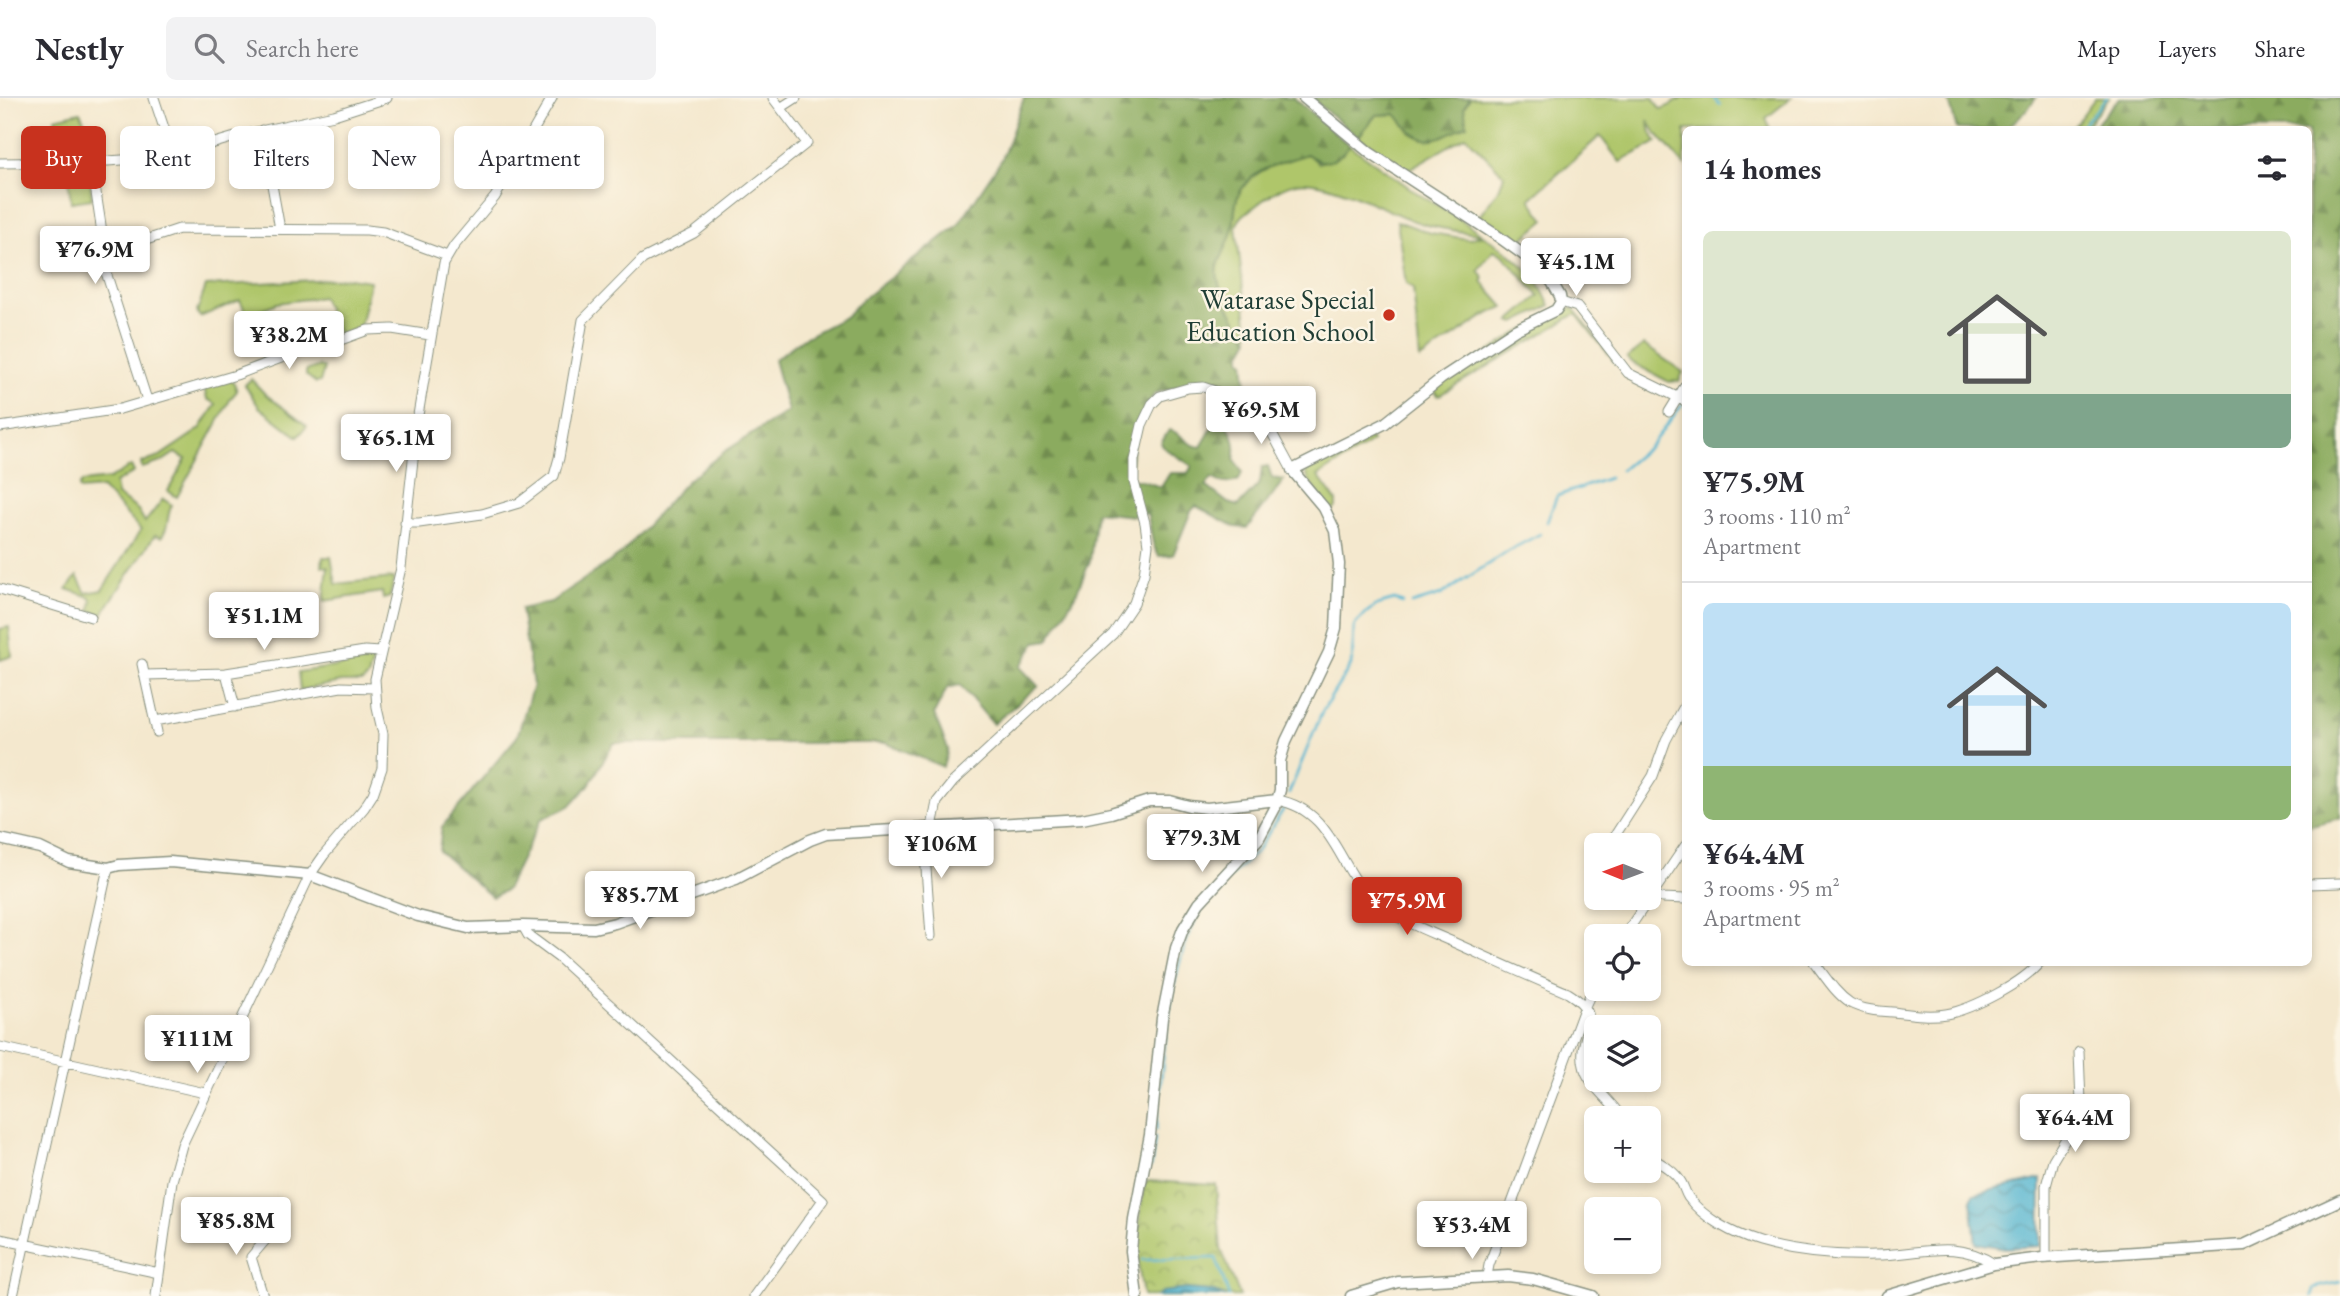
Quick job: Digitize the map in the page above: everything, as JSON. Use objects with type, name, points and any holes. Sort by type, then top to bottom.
[{"type":"street","points":[[154,98],[163,126]]},
{"type":"street","points":[[284,126],[316,120],[387,98]]},
{"type":"street","points":[[156,1296],[176,1162],[205,1093],[310,875],[364,808],[378,782],[384,746],[374,688],[398,584],[418,415],[441,272],[447,256],[495,197],[552,98]]},
{"type":"street","points":[[405,523],[502,510],[526,499],[554,477],[583,320],[643,259],[694,233],[807,143],[773,98]]},
{"type":"street","points":[[782,107],[796,98]]},
{"type":"street","points":[[1292,470],[1384,424],[1436,382],[1514,330],[1556,310],[1561,302],[1552,282],[1528,258],[1370,152],[1304,98]]},
{"type":"street","points":[[0,163],[21,163]]},
{"type":"street","points":[[96,189],[103,263],[147,400]]},
{"type":"street","points":[[273,189],[280,229]]},
{"type":"street","points":[[104,251],[113,251],[174,229],[375,230],[447,256]]},
{"type":"street","points":[[1561,302],[1577,307],[1629,373],[1682,399],[1670,412]]},
{"type":"street","points":[[0,427],[110,411],[236,375],[313,346],[368,330],[392,329],[430,335]]},
{"type":"street","points":[[931,936],[928,828],[934,807],[953,782],[1113,634],[1133,603],[1143,573],[1148,545],[1134,482],[1134,460],[1147,413],[1157,399],[1188,388],[1203,387],[1258,407],[1292,470],[1324,508],[1335,531],[1339,564],[1338,617],[1329,652],[1286,741],[1280,761],[1280,790],[1259,838],[1199,903],[1175,948],[1162,1018],[1150,1135],[1134,1219],[1131,1251],[1137,1296]]},
{"type":"street","points":[[0,589],[91,617]]},
{"type":"street","points":[[145,675],[226,673],[365,651],[381,652]]},
{"type":"street","points":[[142,664],[157,732]]},
{"type":"street","points":[[226,673],[235,707]]},
{"type":"street","points":[[155,722],[289,695],[310,694],[341,687],[374,688]]},
{"type":"street","points":[[1617,833],[1653,776],[1666,740],[1682,711]]},
{"type":"street","points":[[0,839],[40,848],[69,862],[108,868],[170,862],[310,875],[418,916],[458,926],[594,928],[615,923],[736,879],[826,834],[1082,819],[1149,801],[1170,801],[1207,808],[1277,800],[1296,804],[1314,818],[1376,902],[1426,931],[1568,993],[1585,1006],[1589,1017],[1583,1056],[1584,1070],[1613,1106]]},
{"type":"street","points":[[1661,881],[1682,850]]},
{"type":"street","points":[[13,1296],[108,868]]},
{"type":"street","points":[[2312,884],[2340,883]]},
{"type":"street","points":[[1661,898],[1682,899]]},
{"type":"street","points":[[523,926],[528,935],[559,958],[823,1200],[754,1296]]},
{"type":"street","points":[[1817,966],[1840,996],[1858,1007],[1927,1015],[1948,1013],[1973,1004],[2022,980],[2037,966]]},
{"type":"street","points":[[1487,1276],[1588,1001]]},
{"type":"street","points":[[0,1047],[205,1093]]},
{"type":"street","points":[[2046,1258],[2046,1186],[2053,1160],[2077,1120],[2081,1102],[2079,1052]]},
{"type":"street","points":[[1661,1165],[1675,1174],[1688,1196],[1715,1222],[1759,1242],[1804,1252],[1852,1255],[1932,1249],[1957,1250],[1973,1252],[1994,1264]]},
{"type":"street","points":[[1887,1296],[1994,1264],[2244,1245],[2340,1200]]},
{"type":"street","points":[[262,1296],[251,1257],[274,1230]]},
{"type":"street","points":[[0,1239],[159,1273]]},
{"type":"street","points":[[1351,1296],[1398,1282],[1487,1276],[1533,1279],[1593,1296]]},
{"type":"green space","points":[[1024,98],[1294,98],[1349,145],[1330,161],[1319,161],[1307,154],[1276,164],[1249,181],[1237,199],[1232,231],[1217,275],[1222,294],[1249,340],[1241,354],[1247,392],[1241,397],[1208,383],[1198,382],[1155,393],[1134,432],[1129,480],[1139,480],[1161,487],[1170,473],[1188,473],[1192,466],[1164,448],[1161,443],[1169,430],[1192,445],[1201,447],[1219,416],[1233,436],[1234,459],[1242,472],[1239,480],[1235,482],[1219,482],[1212,478],[1206,486],[1228,503],[1238,506],[1260,483],[1262,467],[1268,466],[1272,478],[1284,480],[1247,528],[1235,527],[1196,506],[1191,511],[1173,555],[1159,556],[1154,546],[1147,513],[1134,516],[1096,512],[1090,561],[1076,594],[1048,640],[1036,642],[1020,667],[1038,686],[993,724],[960,685],[947,688],[934,714],[948,749],[943,767],[886,743],[614,743],[589,785],[570,806],[541,819],[506,890],[492,897],[439,851],[442,827],[517,737],[533,685],[521,609],[551,602],[621,554],[688,480],[724,452],[788,411],[774,360],[802,339],[847,316],[858,303],[958,225],[1002,159]]},
{"type":"green space","points":[[1311,98],[1470,98],[1464,107],[1467,125],[1444,136],[1428,139],[1413,133],[1396,114],[1376,115],[1358,137]]},
{"type":"green space","points":[[1470,98],[1653,98],[1660,109],[1684,98],[1791,98],[1766,118],[1769,126],[1682,126],[1682,163],[1648,120],[1651,133],[1657,142],[1620,162],[1600,136],[1530,199],[1545,220],[1518,243],[1478,218],[1500,187],[1504,175],[1466,136],[1407,170],[1358,137],[1376,115],[1397,114],[1411,133],[1423,139],[1464,107]]},
{"type":"green space","points":[[1948,98],[2036,98],[2018,119],[2007,126],[1956,126]]},
{"type":"green space","points":[[2095,98],[2109,98],[2086,126],[2074,126]]},
{"type":"green space","points":[[2119,98],[2340,98],[2340,818],[2312,825],[2312,126],[2095,126]]},
{"type":"green space","points":[[80,112],[87,126],[57,126],[55,118]]},
{"type":"green space","points":[[1349,145],[1483,235],[1422,224],[1339,189],[1323,185],[1308,182],[1286,186],[1245,214],[1236,227],[1249,340],[1222,294],[1217,275],[1242,188],[1257,174],[1276,164],[1307,154],[1319,163],[1343,154]]},
{"type":"green space","points":[[69,189],[91,189],[92,199],[71,202]]},
{"type":"green space","points":[[1397,221],[1431,233],[1468,239],[1483,235],[1536,277],[1550,306],[1515,323],[1510,321],[1539,296],[1504,256],[1494,250],[1478,270],[1484,278],[1482,282],[1504,307],[1486,315],[1420,359],[1413,288],[1406,284]]},
{"type":"green space","points":[[349,278],[370,281],[360,327],[339,335],[322,297],[277,303],[247,315],[240,300],[200,317],[197,312],[206,286]]},
{"type":"green space","points":[[1573,308],[1617,365],[1577,315],[1574,315],[1438,396],[1433,389],[1516,334]]},
{"type":"green space","points":[[1644,345],[1682,371],[1682,374],[1679,381],[1669,382],[1627,358]]},
{"type":"green space","points":[[319,366],[324,368],[320,382],[316,383],[306,375],[306,371]]},
{"type":"green space","points":[[251,379],[265,394],[307,426],[298,437],[259,407],[245,385]]},
{"type":"green space","points":[[230,380],[237,391],[177,497],[168,491],[186,459],[175,453],[161,462],[142,468],[141,463],[157,458],[200,429],[216,404],[207,399],[204,388]]},
{"type":"green space","points":[[1369,437],[1372,442],[1318,476],[1336,501],[1332,512],[1309,481],[1305,471]]},
{"type":"green space","points":[[131,466],[134,472],[115,483],[117,495],[138,510],[145,522],[163,499],[172,505],[164,533],[161,537],[155,535],[102,614],[90,611],[90,597],[67,589],[77,576],[86,593],[102,590],[141,530],[102,488],[80,490],[79,487],[82,482],[109,479]]},
{"type":"green space","points":[[323,557],[331,557],[336,584],[394,578],[390,597],[383,599],[382,592],[324,601],[328,567],[322,566]]},
{"type":"green space","points":[[9,627],[12,656],[0,660],[0,629]]},
{"type":"green space","points":[[373,661],[368,677],[362,682],[342,682],[300,690],[298,672]]},
{"type":"green space","points":[[1149,1181],[1216,1185],[1221,1249],[1240,1296],[1143,1296],[1136,1250],[1144,1183]]},
{"type":"water","points":[[2041,1179],[2040,1246],[2005,1248],[1976,1243],[1971,1200],[1974,1194]]},
{"type":"water","points":[[1187,1289],[1211,1291],[1226,1296],[1157,1296],[1162,1292]]},
{"type":"waterway","points":[[1714,98],[1720,105]]},
{"type":"waterway","points":[[2082,126],[2107,98]]},
{"type":"waterway","points":[[1621,470],[1651,445],[1682,405]]},
{"type":"waterway","points":[[1547,522],[1557,496],[1609,478]]},
{"type":"waterway","points":[[1412,604],[1441,595],[1508,551],[1540,534]]},
{"type":"waterway","points":[[1289,793],[1323,710],[1352,663],[1354,626],[1377,605],[1394,600],[1403,603]]},
{"type":"waterway","points":[[1227,880],[1257,851],[1283,810]]},
{"type":"waterway","points":[[1156,1130],[1165,1043],[1175,982],[1182,954],[1206,903]]},
{"type":"waterway","points":[[1151,1167],[1155,1137]]},
{"type":"waterway","points":[[1142,1260],[1216,1258],[1229,1296]]},
{"type":"waterway","points":[[2312,1296],[2313,1288],[2340,1282]]},
{"type":"place","name":"Watarase Special Education School","points":[[1389,315]]}]
